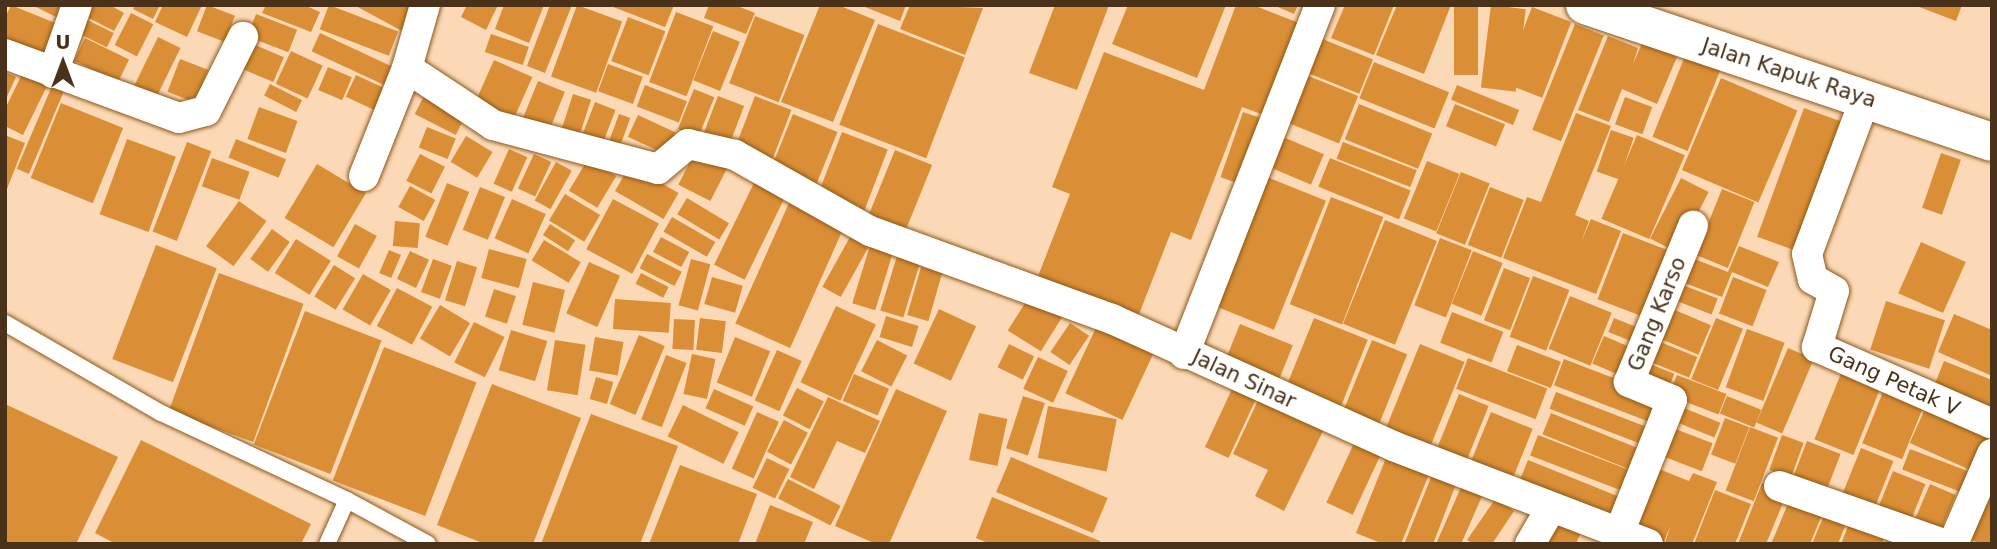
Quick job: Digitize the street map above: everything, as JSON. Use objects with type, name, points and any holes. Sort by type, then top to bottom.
[{"type":"main road","name":"Jalan Kapuk Raya","points":[[1585,5],[1992,142]]},
{"type":"street","points":[[53,73],[77,5]]},
{"type":"street","points":[[364,176],[407,68],[425,5]]},
{"type":"street","name":"Jalan Sinar","points":[[1320,5],[1184,354],[1393,446],[1551,508],[1599,534],[1648,544]]},
{"type":"street","points":[[5,54],[179,118],[206,111],[243,37]]},
{"type":"street","points":[[407,68],[493,125],[658,169],[688,144],[735,155],[870,231],[1112,319],[1184,354]]},
{"type":"street","name":"Gang Petak V","points":[[1865,99],[1807,254],[1813,279],[1834,290],[1817,347],[1992,424]]},
{"type":"street","name":"Gang Karso","points":[[1599,534],[1672,400],[1629,382],[1693,226]]},
{"type":"street","points":[[1953,544],[1992,454]]},
{"type":"street","points":[[1779,486],[1944,544]]},
{"type":"street","points":[[1530,544],[1551,508]]},
{"type":"lane","points":[[5,323],[161,413],[348,500],[426,543]]},
{"type":"lane","points":[[327,544],[348,500]]},
{"type":"building","points":[[11,5],[65,27],[48,65],[5,46],[5,18]]},
{"type":"building","points":[[32,5],[70,5],[64,21]]},
{"type":"building","points":[[81,5],[110,5],[124,13],[114,31],[77,12]]},
{"type":"building","points":[[135,5],[160,5],[153,19],[133,9]]},
{"type":"building","points":[[163,5],[202,5],[187,37],[155,22]]},
{"type":"building","points":[[207,5],[235,16],[225,42],[197,31]]},
{"type":"building","points":[[266,5],[304,5],[320,12],[311,32],[262,13]]},
{"type":"building","points":[[329,5],[398,32],[389,56],[320,29]]},
{"type":"building","points":[[354,5],[416,5],[402,31]]},
{"type":"building","points":[[467,5],[498,5],[486,30],[461,17]]},
{"type":"building","points":[[504,5],[544,5],[529,43],[495,29]]},
{"type":"building","points":[[550,5],[572,5],[545,73],[527,66]]},
{"type":"building","points":[[577,5],[622,21],[596,93],[551,76]]},
{"type":"building","points":[[608,5],[674,5],[665,27]]},
{"type":"building","points":[[709,5],[735,5],[755,13],[746,34],[704,18]]},
{"type":"building","points":[[820,5],[838,5],[875,20],[833,122],[781,102]]},
{"type":"building","points":[[860,5],[906,5],[900,21]]},
{"type":"building","points":[[910,5],[983,8],[965,55],[900,29]]},
{"type":"building","points":[[1055,5],[1109,5],[1077,90],[1029,73]]},
{"type":"building","points":[[1128,5],[1226,5],[1197,78],[1112,44]]},
{"type":"building","points":[[1236,5],[1253,5],[1299,23],[1264,115],[1242,107],[1191,240],[1171,232],[1136,322],[1035,284],[1070,194],[1052,187],[1104,52],[1204,90]]},
{"type":"building","points":[[1273,5],[1298,5],[1294,14]]},
{"type":"building","points":[[1345,5],[1394,5],[1374,55],[1331,38]]},
{"type":"building","points":[[1397,5],[1451,5],[1424,74],[1376,55]]},
{"type":"building","points":[[1454,5],[1478,5],[1478,75],[1454,75]]},
{"type":"building","points":[[1491,5],[1526,9],[1516,92],[1481,87]]},
{"type":"building","points":[[1914,5],[1962,5],[1956,21]]},
{"type":"building","points":[[1532,7],[1571,22],[1542,98],[1503,83]]},
{"type":"building","points":[[676,12],[713,26],[686,96],[649,82]]},
{"type":"building","points":[[131,13],[153,24],[137,56],[115,45]]},
{"type":"building","points":[[256,14],[297,30],[288,52],[247,36]]},
{"type":"building","points":[[77,15],[114,33],[107,47],[70,29]]},
{"type":"building","points":[[755,16],[804,35],[779,102],[729,83]]},
{"type":"building","points":[[628,17],[665,31],[648,75],[611,61]]},
{"type":"building","points":[[878,24],[965,57],[926,158],[839,125]]},
{"type":"building","points":[[1575,24],[1604,36],[1561,141],[1532,130]]},
{"type":"building","points":[[713,31],[740,42],[720,91],[693,80]]},
{"type":"building","points":[[320,33],[398,69],[389,87],[312,51]]},
{"type":"building","points":[[491,34],[529,47],[523,65],[485,52]]},
{"type":"building","points":[[1310,34],[1373,59],[1359,94],[1296,68]]},
{"type":"building","points":[[1608,36],[1638,48],[1633,64],[1643,41],[1677,57],[1657,104],[1622,89],[1609,122],[1578,110]]},
{"type":"building","points":[[158,37],[180,48],[150,110],[128,99]]},
{"type":"building","points":[[85,38],[129,59],[118,82],[74,60]]},
{"type":"building","points":[[248,42],[284,57],[273,82],[237,67]]},
{"type":"building","points":[[291,51],[323,66],[308,98],[276,84]]},
{"type":"building","points":[[1685,56],[1720,70],[1688,151],[1652,137]]},
{"type":"building","points":[[180,59],[208,70],[195,102],[167,92]]},
{"type":"building","points":[[494,60],[532,77],[511,125],[473,108]]},
{"type":"building","points":[[1374,62],[1449,92],[1434,129],[1359,98]]},
{"type":"building","points":[[608,64],[643,77],[633,104],[598,91]]},
{"type":"building","points":[[328,67],[352,77],[342,100],[318,90]]},
{"type":"building","points":[[25,68],[50,80],[23,135],[5,126],[5,109]]},
{"type":"building","points":[[1296,71],[1358,96],[1339,143],[1277,118]]},
{"type":"building","points":[[5,72],[16,77],[5,101]]},
{"type":"building","points":[[356,75],[388,90],[378,112],[346,97]]},
{"type":"building","points":[[1721,78],[1797,110],[1758,202],[1682,170]]},
{"type":"building","points":[[538,81],[565,92],[550,129],[523,118]]},
{"type":"building","points":[[270,84],[302,100],[296,112],[264,96]]},
{"type":"building","points":[[645,85],[687,101],[679,123],[637,106]]},
{"type":"building","points":[[1457,85],[1519,110],[1513,125],[1451,100]]},
{"type":"building","points":[[52,86],[64,91],[29,174],[17,169]]},
{"type":"building","points":[[694,89],[714,97],[698,137],[678,129]]},
{"type":"building","points":[[427,90],[468,111],[456,135],[415,114]]},
{"type":"building","points":[[573,94],[591,100],[580,135],[562,129]]},
{"type":"building","points":[[718,96],[744,106],[728,149],[702,139]]},
{"type":"building","points":[[755,96],[791,110],[771,163],[735,149]]},
{"type":"building","points":[[1625,97],[1652,107],[1642,134],[1615,124]]},
{"type":"building","points":[[595,102],[616,110],[602,144],[582,137]]},
{"type":"building","points":[[61,103],[123,128],[93,203],[31,178]]},
{"type":"building","points":[[1359,104],[1432,134],[1418,169],[1345,139]]},
{"type":"building","points":[[1455,104],[1505,124],[1496,146],[1446,126]]},
{"type":"building","points":[[259,107],[298,121],[286,153],[247,139]]},
{"type":"building","points":[[1804,108],[1845,123],[1798,252],[1757,237]]},
{"type":"building","points":[[1243,112],[1266,120],[1243,185],[1221,177]]},
{"type":"building","points":[[1576,113],[1611,126],[1575,215],[1589,221],[1581,242],[1591,219],[1621,231],[1596,294],[1503,258],[1527,197],[1541,202]]},
{"type":"building","points":[[619,114],[630,118],[621,144],[609,140]]},
{"type":"building","points":[[793,114],[838,132],[815,189],[770,171]]},
{"type":"building","points":[[638,115],[675,132],[665,154],[628,137]]},
{"type":"building","points":[[427,127],[456,139],[448,159],[419,147]]},
{"type":"building","points":[[1611,130],[1634,138],[1619,179],[1597,172]]},
{"type":"building","points":[[842,132],[888,150],[863,215],[817,197]]},
{"type":"building","points":[[1276,134],[1324,154],[1311,185],[1263,164]]},
{"type":"building","points":[[5,135],[25,143],[5,194]]},
{"type":"building","points":[[1637,135],[1685,155],[1649,239],[1601,219]]},
{"type":"building","points":[[466,136],[493,152],[477,178],[451,162]]},
{"type":"building","points":[[127,139],[176,157],[149,232],[100,214]]},
{"type":"building","points":[[236,139],[286,159],[279,178],[229,158]]},
{"type":"building","points":[[187,142],[211,151],[177,241],[153,232]]},
{"type":"building","points":[[1343,142],[1417,170],[1410,187],[1337,159]]},
{"type":"building","points":[[509,149],[527,157],[512,192],[494,184]]},
{"type":"building","points":[[696,150],[728,166],[710,201],[678,185]]},
{"type":"building","points":[[895,150],[932,165],[903,237],[866,222]]},
{"type":"building","points":[[1941,153],[1961,160],[1942,215],[1922,208]]},
{"type":"building","points":[[420,154],[445,167],[431,193],[406,181]]},
{"type":"building","points":[[534,154],[551,162],[535,196],[518,188]]},
{"type":"building","points":[[212,158],[250,172],[239,200],[202,186]]},
{"type":"building","points":[[1330,158],[1411,191],[1399,219],[1318,187]]},
{"type":"building","points":[[588,159],[616,176],[597,208],[569,191]]},
{"type":"building","points":[[1427,161],[1459,174],[1436,232],[1404,218]]},
{"type":"building","points":[[556,162],[572,171],[550,209],[535,200]]},
{"type":"building","points":[[317,164],[366,193],[333,247],[285,218]]},
{"type":"building","points":[[630,165],[678,193],[663,219],[615,191]]},
{"type":"building","points":[[1461,172],[1490,184],[1465,245],[1436,233]]},
{"type":"building","points":[[1262,175],[1326,201],[1274,330],[1210,304]]},
{"type":"building","points":[[1681,178],[1709,192],[1678,253],[1650,239]]},
{"type":"building","points":[[447,183],[469,192],[448,246],[425,237]]},
{"type":"building","points":[[754,183],[785,198],[745,280],[714,265]]},
{"type":"building","points":[[410,186],[435,200],[424,221],[398,207]]},
{"type":"building","points":[[480,187],[505,197],[488,240],[463,230]]},
{"type":"building","points":[[1490,187],[1524,200],[1501,258],[1468,245]]},
{"type":"building","points":[[1722,189],[1754,202],[1728,268],[1695,255]]},
{"type":"building","points":[[565,194],[600,215],[584,242],[549,221]]},
{"type":"building","points":[[1331,197],[1383,217],[1342,324],[1290,304]]},
{"type":"building","points":[[687,198],[729,223],[719,240],[677,214]]},
{"type":"building","points":[[512,199],[546,214],[528,253],[495,238]]},
{"type":"building","points":[[613,199],[659,223],[632,274],[586,249]]},
{"type":"building","points":[[239,201],[267,221],[234,266],[206,246]]},
{"type":"building","points":[[789,203],[844,227],[790,348],[735,324]]},
{"type":"building","points":[[672,217],[715,242],[707,257],[664,232]]},
{"type":"building","points":[[1385,220],[1437,241],[1395,345],[1343,324]]},
{"type":"building","points":[[395,221],[420,223],[418,248],[393,246]]},
{"type":"building","points":[[355,224],[377,236],[359,268],[337,256]]},
{"type":"building","points":[[550,224],[575,240],[568,251],[543,235]]},
{"type":"building","points":[[272,229],[290,242],[268,272],[250,259]]},
{"type":"building","points":[[1623,233],[1679,255],[1654,321],[1598,299]]},
{"type":"building","points":[[661,237],[689,252],[681,267],[653,252]]},
{"type":"building","points":[[850,237],[868,247],[841,297],[822,287]]},
{"type":"building","points":[[1440,238],[1472,250],[1446,317],[1414,305]]},
{"type":"building","points":[[296,239],[331,261],[310,295],[275,273]]},
{"type":"building","points":[[544,240],[581,262],[568,283],[532,261]]},
{"type":"building","points":[[871,242],[894,249],[875,310],[852,303]]},
{"type":"building","points":[[1921,242],[1966,262],[1943,313],[1898,293]]},
{"type":"building","points":[[156,245],[217,268],[173,382],[112,359]]},
{"type":"building","points":[[1739,246],[1779,262],[1768,287],[1732,272],[1722,297],[1674,279],[1684,255],[1728,272]]},
{"type":"building","points":[[489,249],[527,259],[519,288],[481,278]]},
{"type":"building","points":[[389,250],[401,255],[391,278],[379,273]]},
{"type":"building","points":[[410,251],[429,260],[416,288],[397,279]]},
{"type":"building","points":[[1473,251],[1503,263],[1481,316],[1452,304]]},
{"type":"building","points":[[647,254],[682,272],[674,286],[640,268]]},
{"type":"building","points":[[897,256],[920,263],[903,318],[880,311]]},
{"type":"building","points":[[433,259],[452,266],[440,299],[421,292]]},
{"type":"building","points":[[691,259],[710,264],[698,311],[679,305]]},
{"type":"building","points":[[457,261],[477,267],[465,306],[445,300]]},
{"type":"building","points":[[589,262],[620,276],[597,327],[566,313]]},
{"type":"building","points":[[334,265],[355,278],[336,310],[314,296]]},
{"type":"building","points":[[921,267],[942,273],[928,321],[907,315]]},
{"type":"building","points":[[1504,268],[1530,278],[1510,330],[1484,320]]},
{"type":"building","points":[[219,273],[304,304],[253,442],[169,411]]},
{"type":"building","points":[[641,273],[669,287],[663,298],[636,284]]},
{"type":"building","points":[[363,274],[391,290],[370,326],[342,310]]},
{"type":"building","points":[[1533,276],[1569,290],[1546,351],[1510,337]]},
{"type":"building","points":[[712,277],[743,286],[735,313],[704,304]]},
{"type":"building","points":[[1733,277],[1767,290],[1753,326],[1719,313]]},
{"type":"building","points":[[1672,281],[1718,299],[1712,314],[1666,297]]},
{"type":"building","points":[[533,282],[565,290],[554,333],[522,325]]},
{"type":"building","points":[[397,288],[432,307],[412,345],[377,326]]},
{"type":"building","points":[[494,289],[516,296],[507,324],[485,317]]},
{"type":"building","points":[[1030,295],[1063,316],[1041,351],[1008,331]]},
{"type":"building","points":[[1570,296],[1612,313],[1590,366],[1549,349]]},
{"type":"building","points":[[615,299],[671,303],[669,333],[613,329]]},
{"type":"building","points":[[1886,301],[1945,320],[1929,369],[1870,350]]},
{"type":"building","points":[[440,305],[470,323],[450,356],[420,338]]},
{"type":"building","points":[[1663,305],[1711,325],[1698,355],[1650,334]]},
{"type":"building","points":[[836,306],[876,325],[840,401],[801,382]]},
{"type":"building","points":[[939,309],[976,326],[951,381],[914,363]]},
{"type":"building","points":[[305,311],[382,340],[330,474],[254,445]]},
{"type":"building","points":[[1452,312],[1503,332],[1492,363],[1440,343]]},
{"type":"building","points":[[1954,314],[1992,330],[1992,376],[1938,352]]},
{"type":"building","points":[[886,316],[919,326],[912,347],[880,337]]},
{"type":"building","points":[[700,318],[726,321],[722,353],[696,350]]},
{"type":"building","points":[[1314,318],[1368,340],[1339,410],[1286,388]]},
{"type":"building","points":[[1614,318],[1649,332],[1644,346],[1608,332]]},
{"type":"building","points":[[1716,318],[1743,329],[1718,390],[1691,379]]},
{"type":"building","points":[[674,319],[695,320],[693,350],[672,349]]},
{"type":"building","points":[[1100,319],[1157,346],[1122,420],[1065,393]]},
{"type":"building","points":[[474,322],[505,337],[485,377],[454,362]]},
{"type":"building","points":[[1070,323],[1089,336],[1069,365],[1050,352]]},
{"type":"building","points":[[1240,324],[1293,345],[1276,387],[1223,366]]},
{"type":"building","points":[[1747,329],[1785,343],[1763,401],[1726,387]]},
{"type":"building","points":[[511,330],[547,341],[535,381],[499,370]]},
{"type":"building","points":[[639,335],[665,346],[635,415],[610,404]]},
{"type":"building","points":[[1604,336],[1640,351],[1628,379],[1592,364]]},
{"type":"building","points":[[595,337],[624,342],[618,376],[589,370]]},
{"type":"building","points":[[735,337],[770,351],[752,397],[717,382]]},
{"type":"building","points":[[1650,338],[1697,357],[1689,378],[1642,358]]},
{"type":"building","points":[[555,340],[586,345],[578,395],[547,390]]},
{"type":"building","points":[[877,340],[907,355],[891,387],[861,371]]},
{"type":"building","points":[[1372,340],[1407,354],[1378,426],[1343,411]]},
{"type":"building","points":[[1009,344],[1034,356],[1023,380],[998,367]]},
{"type":"building","points":[[1420,344],[1465,362],[1429,450],[1384,432]]},
{"type":"building","points":[[1517,345],[1561,362],[1551,388],[1507,371]]},
{"type":"building","points":[[384,347],[476,382],[425,516],[333,481]]},
{"type":"building","points":[[1788,348],[1814,359],[1782,434],[1756,423]]},
{"type":"building","points":[[777,350],[802,361],[779,411],[755,400]]},
{"type":"building","points":[[692,354],[715,359],[707,399],[683,394]]},
{"type":"building","points":[[666,355],[687,363],[662,427],[641,419]]},
{"type":"building","points":[[1038,357],[1068,371],[1053,403],[1023,389]]},
{"type":"building","points":[[1468,358],[1547,388],[1536,419],[1456,389]]},
{"type":"building","points":[[1564,359],[1669,399],[1659,426],[1554,385]]},
{"type":"building","points":[[1640,360],[1674,374],[1665,396],[1631,382]]},
{"type":"building","points":[[1944,361],[1992,380],[1992,421],[1930,396]]},
{"type":"building","points":[[1844,366],[1883,382],[1853,455],[1814,439]]},
{"type":"building","points":[[854,374],[889,389],[878,416],[843,401]]},
{"type":"building","points":[[1677,375],[1726,394],[1719,415],[1669,396]]},
{"type":"building","points":[[596,377],[613,382],[607,404],[590,399]]},
{"type":"building","points":[[1887,382],[1927,398],[1902,459],[1862,443]]},
{"type":"building","points":[[492,384],[581,418],[533,544],[485,544],[437,525]]},
{"type":"building","points":[[797,388],[824,402],[810,429],[783,416]]},
{"type":"building","points":[[714,389],[753,406],[745,426],[705,408]]},
{"type":"building","points":[[896,389],[947,411],[889,544],[876,544],[835,526]]},
{"type":"building","points":[[1232,389],[1256,400],[1229,458],[1205,447]]},
{"type":"building","points":[[1556,392],[1654,430],[1648,446],[1550,409]]},
{"type":"building","points":[[1459,394],[1489,406],[1465,463],[1436,451]]},
{"type":"building","points":[[1023,396],[1045,403],[1028,455],[1006,448]]},
{"type":"building","points":[[1260,396],[1325,427],[1284,511],[1255,496],[1268,470],[1233,454]]},
{"type":"building","points":[[1727,396],[1761,410],[1754,427],[1720,414]]},
{"type":"building","points":[[828,397],[880,421],[865,453],[837,441],[814,489],[790,477]]},
{"type":"building","points":[[1928,402],[1992,430],[1974,472],[1910,443]]},
{"type":"building","points":[[5,404],[118,457],[76,544],[5,544]]},
{"type":"building","points":[[1674,404],[1720,423],[1714,438],[1668,419]]},
{"type":"building","points":[[683,405],[739,432],[723,464],[668,436]]},
{"type":"building","points":[[1048,406],[1117,419],[1107,471],[1038,458]]},
{"type":"building","points":[[757,412],[779,422],[754,478],[732,469]]},
{"type":"building","points":[[1491,412],[1533,429],[1511,483],[1469,466]]},
{"type":"building","points":[[979,413],[1007,419],[997,466],[969,460]]},
{"type":"building","points":[[1551,413],[1644,450],[1635,472],[1542,434]]},
{"type":"building","points":[[591,414],[678,446],[640,544],[541,544]]},
{"type":"building","points":[[1725,418],[1749,427],[1735,464],[1711,454]]},
{"type":"building","points":[[784,420],[808,433],[791,464],[767,452]]},
{"type":"building","points":[[1665,425],[1713,443],[1702,471],[1654,453]]},
{"type":"building","points":[[1750,427],[1778,438],[1754,501],[1726,490]]},
{"type":"building","points":[[1538,435],[1635,472],[1627,493],[1530,456]]},
{"type":"building","points":[[1782,435],[1804,443],[1791,478],[1769,470]]},
{"type":"building","points":[[1356,439],[1382,451],[1353,515],[1326,502]]},
{"type":"building","points":[[141,440],[311,524],[301,544],[116,544],[95,533]]},
{"type":"building","points":[[1807,441],[1841,454],[1823,499],[1790,486]]},
{"type":"building","points":[[1861,448],[1893,461],[1872,515],[1839,502]]},
{"type":"building","points":[[1910,449],[1969,472],[1961,492],[1902,470]]},
{"type":"building","points":[[1011,457],[1108,498],[1093,533],[996,492]]},
{"type":"building","points":[[767,458],[789,469],[775,499],[753,488]]},
{"type":"building","points":[[1386,458],[1429,474],[1401,544],[1383,544],[1356,533]]},
{"type":"building","points":[[1528,460],[1623,499],[1614,522],[1519,483]]},
{"type":"building","points":[[680,465],[757,494],[738,544],[649,544]]},
{"type":"building","points":[[1649,465],[1689,481],[1693,473],[1717,482],[1692,544],[1665,544],[1670,527],[1663,544],[1623,528]]},
{"type":"building","points":[[1434,470],[1458,479],[1433,544],[1410,544],[1405,542]]},
{"type":"building","points":[[1893,471],[1925,484],[1908,527],[1876,514]]},
{"type":"building","points":[[788,479],[841,506],[831,525],[778,499]]},
{"type":"building","points":[[1762,483],[1787,493],[1766,544],[1738,544]]},
{"type":"building","points":[[1992,483],[1992,544],[1981,544],[1967,538]]},
{"type":"building","points":[[1930,484],[1956,495],[1938,536],[1912,525]]},
{"type":"building","points":[[1462,485],[1483,494],[1461,544],[1436,544]]},
{"type":"building","points":[[1715,490],[1751,504],[1735,544],[1694,544]]},
{"type":"building","points":[[992,497],[1100,541],[1099,544],[990,544],[976,538]]},
{"type":"building","points":[[1496,498],[1514,511],[1492,544],[1474,544],[1467,540]]},
{"type":"building","points":[[1790,499],[1823,512],[1810,544],[1771,544]]},
{"type":"building","points":[[770,505],[813,522],[804,544],[755,544]]},
{"type":"building","points":[[1827,508],[1849,516],[1838,544],[1812,544]]},
{"type":"building","points":[[1853,514],[1888,528],[1882,544],[1841,544]]},
{"type":"building","points":[[1553,518],[1581,532],[1576,544],[1540,544]]}]
